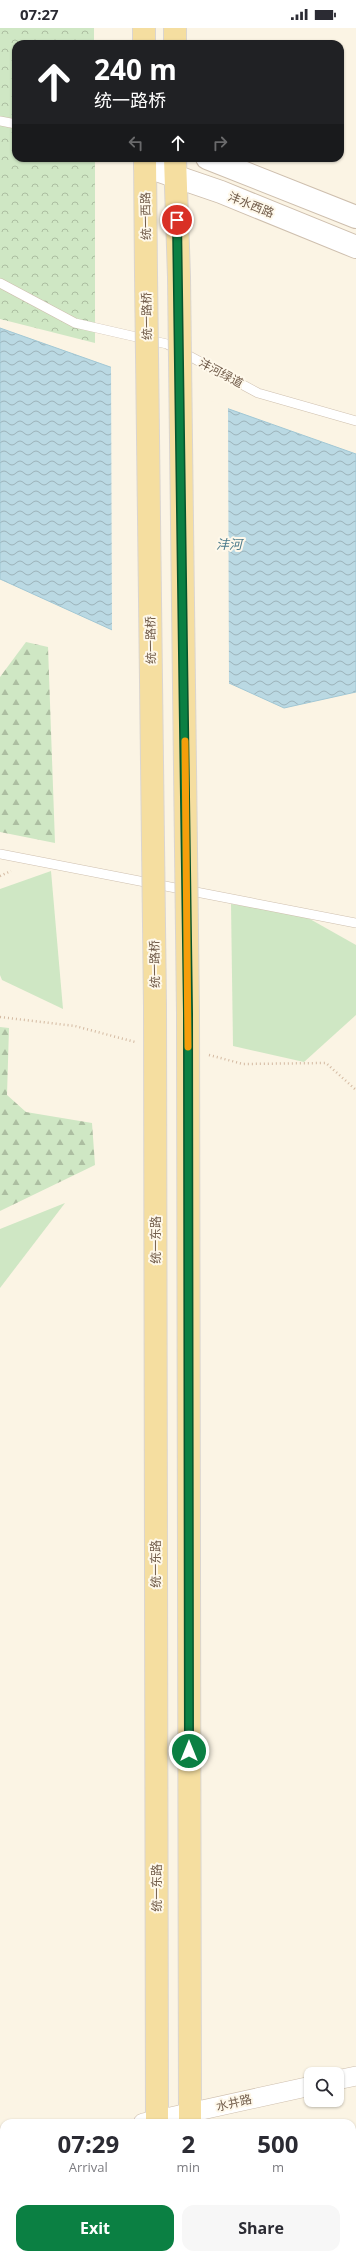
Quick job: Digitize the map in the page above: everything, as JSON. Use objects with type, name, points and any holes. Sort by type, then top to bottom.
[{"type":"main road","points":[[144,28],[144,40]]},
{"type":"main road","points":[[174,28],[175,40]]},
{"type":"main road","name":"统一西路","points":[[145,162],[146,274]]},
{"type":"main road","points":[[175,167],[179,277],[188,1013],[190,2118]]},
{"type":"main road","name":"统一路桥","points":[[146,274],[155,1006]]},
{"type":"main road","name":"统一东路","points":[[152,2119],[155,1006]]},
{"type":"street","name":"沣水西路","points":[[145,162],[175,167],[221,192],[356,247]]},
{"type":"street","points":[[217,162],[356,217]]},
{"type":"street","points":[[344,2079],[356,2076]]},
{"type":"street","name":"水井路","points":[[190,2118],[304,2088]]},
{"type":"lane","points":[[0,121],[12,123]]},
{"type":"lane","name":"沣河绿道","points":[[0,283],[75,323],[167,344],[258,393],[356,421]]},
{"type":"lane","points":[[0,854],[356,923]]},
{"type":"path","points":[[0,1017],[75,1026],[155,1047]]},
{"type":"path","points":[[188,1050],[243,1064],[326,1063],[356,1090]]},
{"type":"green space","points":[[0,28],[94,28],[94,40],[12,40],[12,162],[95,162],[95,343],[0,319]]},
{"type":"green space","points":[[26,642],[48,647],[55,843],[0,832],[0,677]]},
{"type":"green space","points":[[51,871],[63,1009],[2,980],[0,975],[0,889]]},
{"type":"green space","points":[[231,904],[301,914],[356,945],[356,1015],[304,1062],[233,1046]]},
{"type":"green space","points":[[0,1027],[9,1028],[7,1095],[26,1112],[92,1123],[95,1165],[0,1211]]},
{"type":"green space","points":[[65,1203],[0,1288],[0,1229]]},
{"type":"water","name":"沣河","points":[[0,328],[356,454],[356,692],[284,708],[0,579]]},
{"type":"pier","points":[[111,365],[228,407],[229,685],[112,632]]},
{"type":"slow traffic","points":[[185,741],[188,1047]]},
{"type":"route","points":[[177,220],[179,277],[188,1013],[189,1751]]}]
